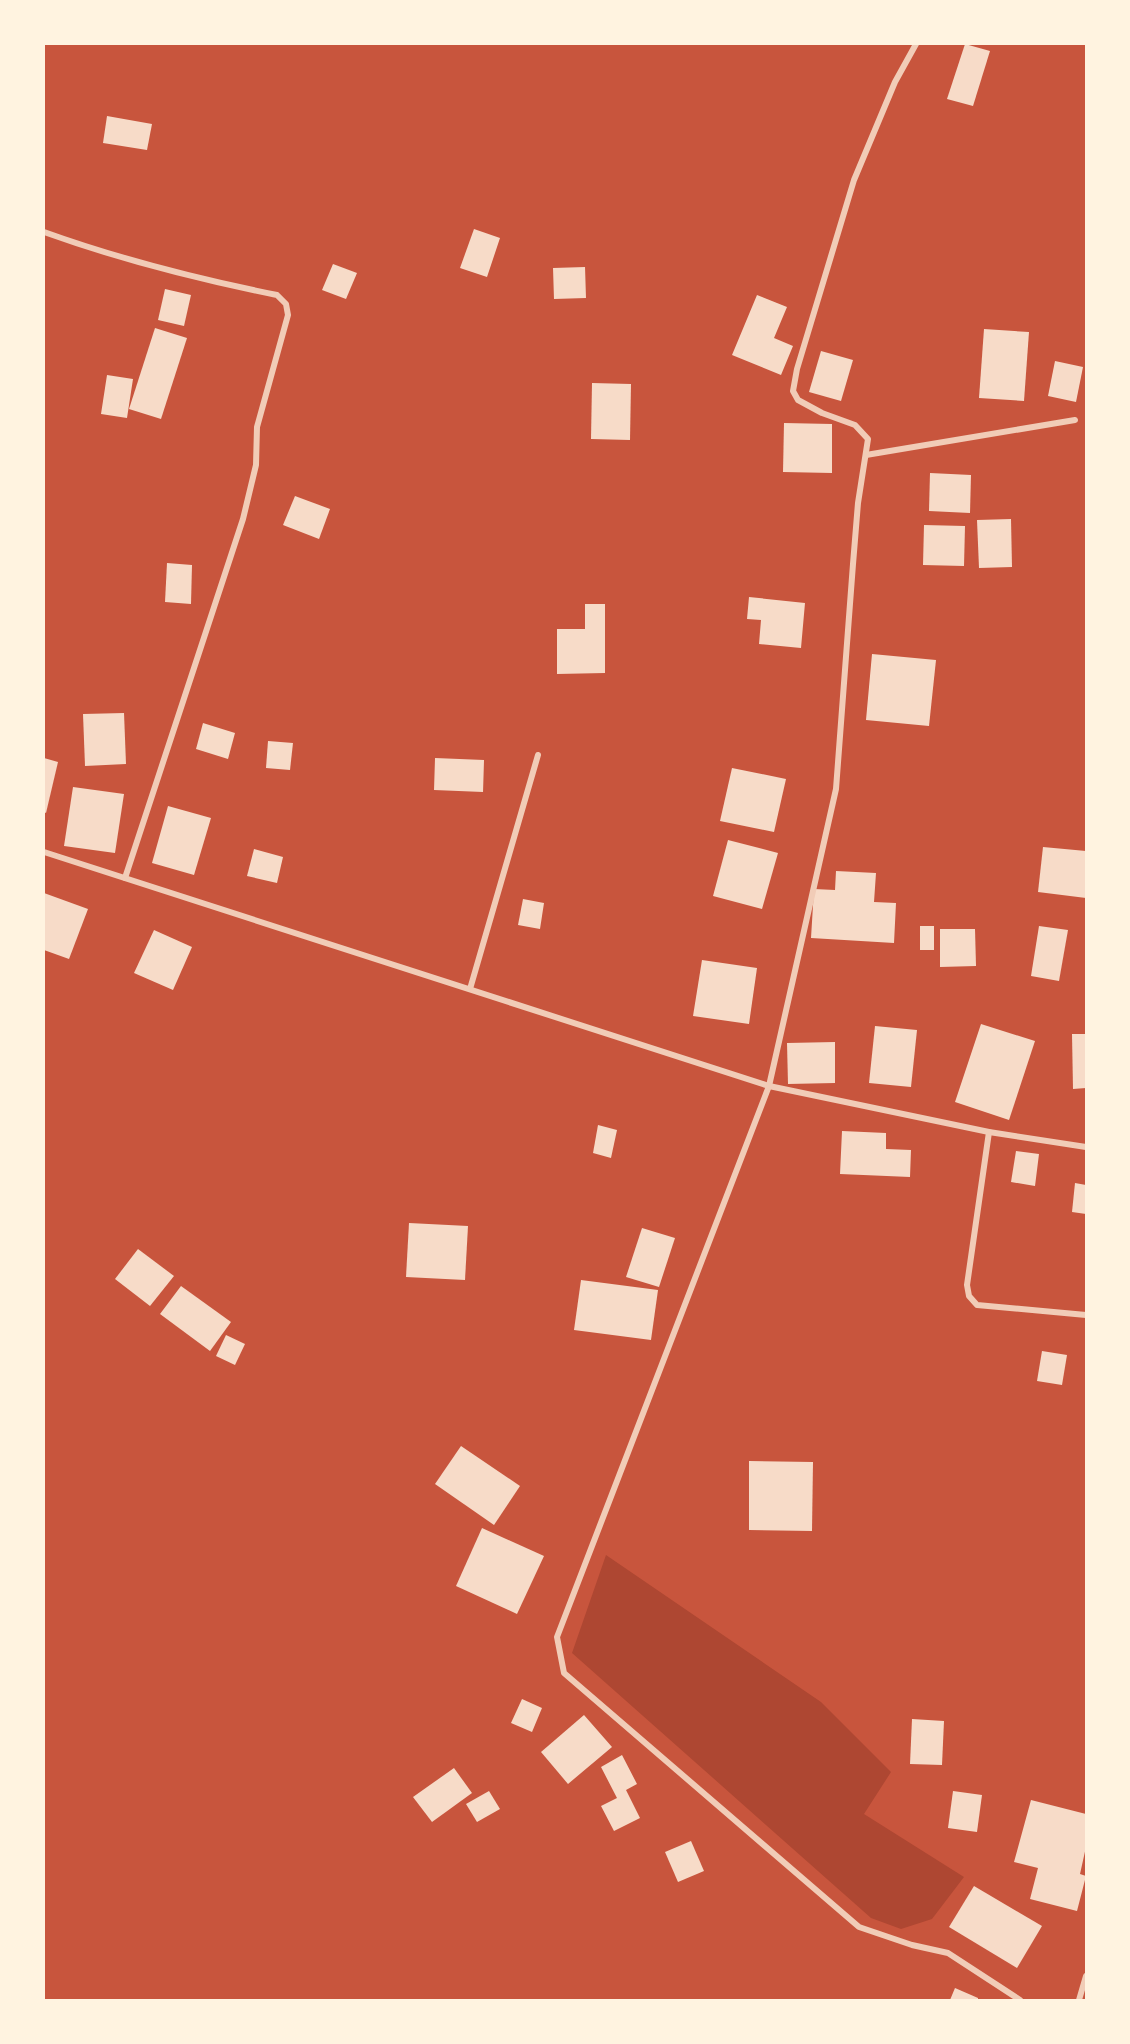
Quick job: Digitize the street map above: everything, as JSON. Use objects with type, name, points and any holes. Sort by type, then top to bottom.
[{"type":"street","points":[[916,44],[895,82],[854,180],[797,369],[793,391],[798,400],[822,413],[855,425],[868,439],[858,503],[836,789],[769,1086],[557,1637],[564,1673],[859,1927],[912,1945],[948,1953],[1020,2001]]},
{"type":"street","points":[[44,232],[150,265],[277,295],[286,304],[288,315],[257,427],[256,465],[243,519],[125,878]]},
{"type":"street","points":[[866,455],[1075,420]]},
{"type":"street","points":[[470,989],[538,755]]},
{"type":"street","points":[[44,852],[769,1086],[989,1132],[1086,1147]]},
{"type":"street","points":[[989,1132],[967,1285],[969,1296],[977,1305],[1086,1315]]},
{"type":"street","points":[[1079,2001],[1086,1976]]},
{"type":"shaded area","points":[[606,1555],[821,1702],[891,1772],[864,1814],[964,1877],[932,1919],[901,1929],[871,1918],[572,1653]]},
{"type":"building","points":[[965,44],[990,51],[973,106],[947,99]]},
{"type":"building","points":[[107,116],[152,124],[147,150],[103,143]]},
{"type":"building","points":[[474,229],[500,238],[487,277],[460,268]]},
{"type":"building","points":[[333,264],[357,273],[346,299],[322,290]]},
{"type":"building","points":[[585,267],[586,298],[554,299],[553,268]]},
{"type":"building","points":[[165,289],[191,295],[184,326],[158,320]]},
{"type":"building","points":[[757,295],[787,307],[774,338],[793,346],[781,375],[732,355]]},
{"type":"building","points":[[155,328],[187,338],[161,419],[129,409]]},
{"type":"building","points":[[984,329],[1029,332],[1024,401],[979,398]]},
{"type":"building","points":[[821,351],[853,360],[841,401],[809,392]]},
{"type":"building","points":[[1055,361],[1083,367],[1076,402],[1048,396]]},
{"type":"building","points":[[107,375],[133,379],[127,418],[101,414]]},
{"type":"building","points":[[592,383],[631,384],[630,440],[591,439]]},
{"type":"building","points":[[784,423],[832,424],[832,473],[783,472]]},
{"type":"building","points":[[930,473],[971,475],[970,513],[929,511]]},
{"type":"building","points":[[295,496],[330,509],[319,539],[283,525]]},
{"type":"building","points":[[1011,519],[1012,567],[979,568],[977,520]]},
{"type":"building","points":[[924,525],[965,526],[964,566],[923,565]]},
{"type":"building","points":[[167,563],[192,565],[191,604],[165,602]]},
{"type":"building","points":[[749,597],[805,603],[801,648],[759,644],[761,620],[747,619]]},
{"type":"building","points":[[585,604],[605,604],[605,673],[557,674],[557,629],[585,629]]},
{"type":"building","points":[[872,654],[936,660],[929,726],[866,720]]},
{"type":"building","points":[[124,713],[126,764],[85,766],[83,714]]},
{"type":"building","points":[[203,723],[235,733],[228,759],[196,749]]},
{"type":"building","points":[[268,741],[293,743],[290,770],[266,768]]},
{"type":"building","points":[[44,758],[58,762],[46,813],[44,812]]},
{"type":"building","points":[[435,758],[484,760],[483,792],[434,790]]},
{"type":"building","points":[[732,768],[786,779],[774,832],[720,821]]},
{"type":"building","points":[[73,787],[124,794],[115,853],[64,846]]},
{"type":"building","points":[[168,806],[211,818],[194,875],[152,863]]},
{"type":"building","points":[[728,840],[778,853],[762,909],[713,896]]},
{"type":"building","points":[[1043,847],[1086,851],[1086,898],[1038,892]]},
{"type":"building","points":[[254,849],[283,857],[277,883],[247,876]]},
{"type":"building","points":[[836,871],[876,873],[874,902],[896,903],[894,943],[811,938],[814,889],[835,890]]},
{"type":"building","points":[[44,893],[88,909],[69,959],[44,950]]},
{"type":"building","points":[[523,899],[544,903],[540,929],[518,925]]},
{"type":"building","points":[[920,926],[934,926],[934,950],[920,950]]},
{"type":"building","points":[[1039,926],[1068,930],[1059,981],[1031,976]]},
{"type":"building","points":[[940,929],[975,929],[976,966],[940,967]]},
{"type":"building","points":[[154,930],[192,947],[173,990],[134,973]]},
{"type":"building","points":[[702,960],[757,968],[749,1024],[693,1016]]},
{"type":"building","points":[[981,1024],[1035,1041],[1009,1120],[955,1102]]},
{"type":"building","points":[[875,1026],[917,1030],[911,1087],[869,1083]]},
{"type":"building","points":[[1072,1034],[1086,1034],[1086,1088],[1073,1089]]},
{"type":"building","points":[[835,1042],[835,1083],[788,1084],[787,1043]]},
{"type":"building","points":[[598,1125],[617,1130],[611,1158],[593,1153]]},
{"type":"building","points":[[842,1131],[886,1133],[886,1149],[911,1150],[910,1177],[840,1174]]},
{"type":"building","points":[[1016,1151],[1039,1154],[1035,1186],[1011,1182]]},
{"type":"building","points":[[1075,1183],[1086,1185],[1086,1214],[1072,1212]]},
{"type":"building","points":[[409,1223],[468,1226],[465,1280],[406,1277]]},
{"type":"building","points":[[642,1228],[675,1238],[659,1287],[626,1277]]},
{"type":"building","points":[[138,1249],[174,1276],[150,1306],[115,1279]]},
{"type":"building","points":[[581,1280],[658,1290],[651,1340],[574,1330]]},
{"type":"building","points":[[181,1286],[231,1322],[210,1351],[160,1314]]},
{"type":"building","points":[[226,1335],[245,1344],[235,1365],[216,1356]]},
{"type":"building","points":[[1042,1351],[1067,1355],[1062,1385],[1037,1381]]},
{"type":"building","points":[[461,1446],[520,1486],[494,1525],[435,1484]]},
{"type":"building","points":[[749,1461],[813,1462],[812,1531],[749,1530]]},
{"type":"building","points":[[482,1528],[544,1556],[517,1614],[456,1586]]},
{"type":"building","points":[[522,1699],[542,1708],[532,1732],[511,1723]]},
{"type":"building","points":[[584,1715],[612,1747],[568,1784],[541,1752]]},
{"type":"building","points":[[912,1719],[944,1721],[942,1765],[910,1764]]},
{"type":"building","points":[[622,1755],[637,1784],[626,1790],[640,1818],[614,1831],[601,1806],[617,1798],[601,1767]]},
{"type":"building","points":[[454,1768],[472,1793],[432,1822],[413,1797]]},
{"type":"building","points":[[489,1791],[500,1809],[477,1822],[466,1804]]},
{"type":"building","points":[[953,1791],[982,1795],[977,1832],[948,1828]]},
{"type":"building","points":[[1031,1800],[1086,1814],[1086,1847],[1080,1874],[1086,1876],[1077,1911],[1030,1899],[1038,1868],[1014,1862]]},
{"type":"building","points":[[691,1841],[704,1871],[678,1882],[665,1852]]},
{"type":"building","points":[[974,1886],[1042,1926],[1017,1968],[949,1927]]},
{"type":"building","points":[[955,1988],[978,1998],[978,2000],[950,2000]]}]
